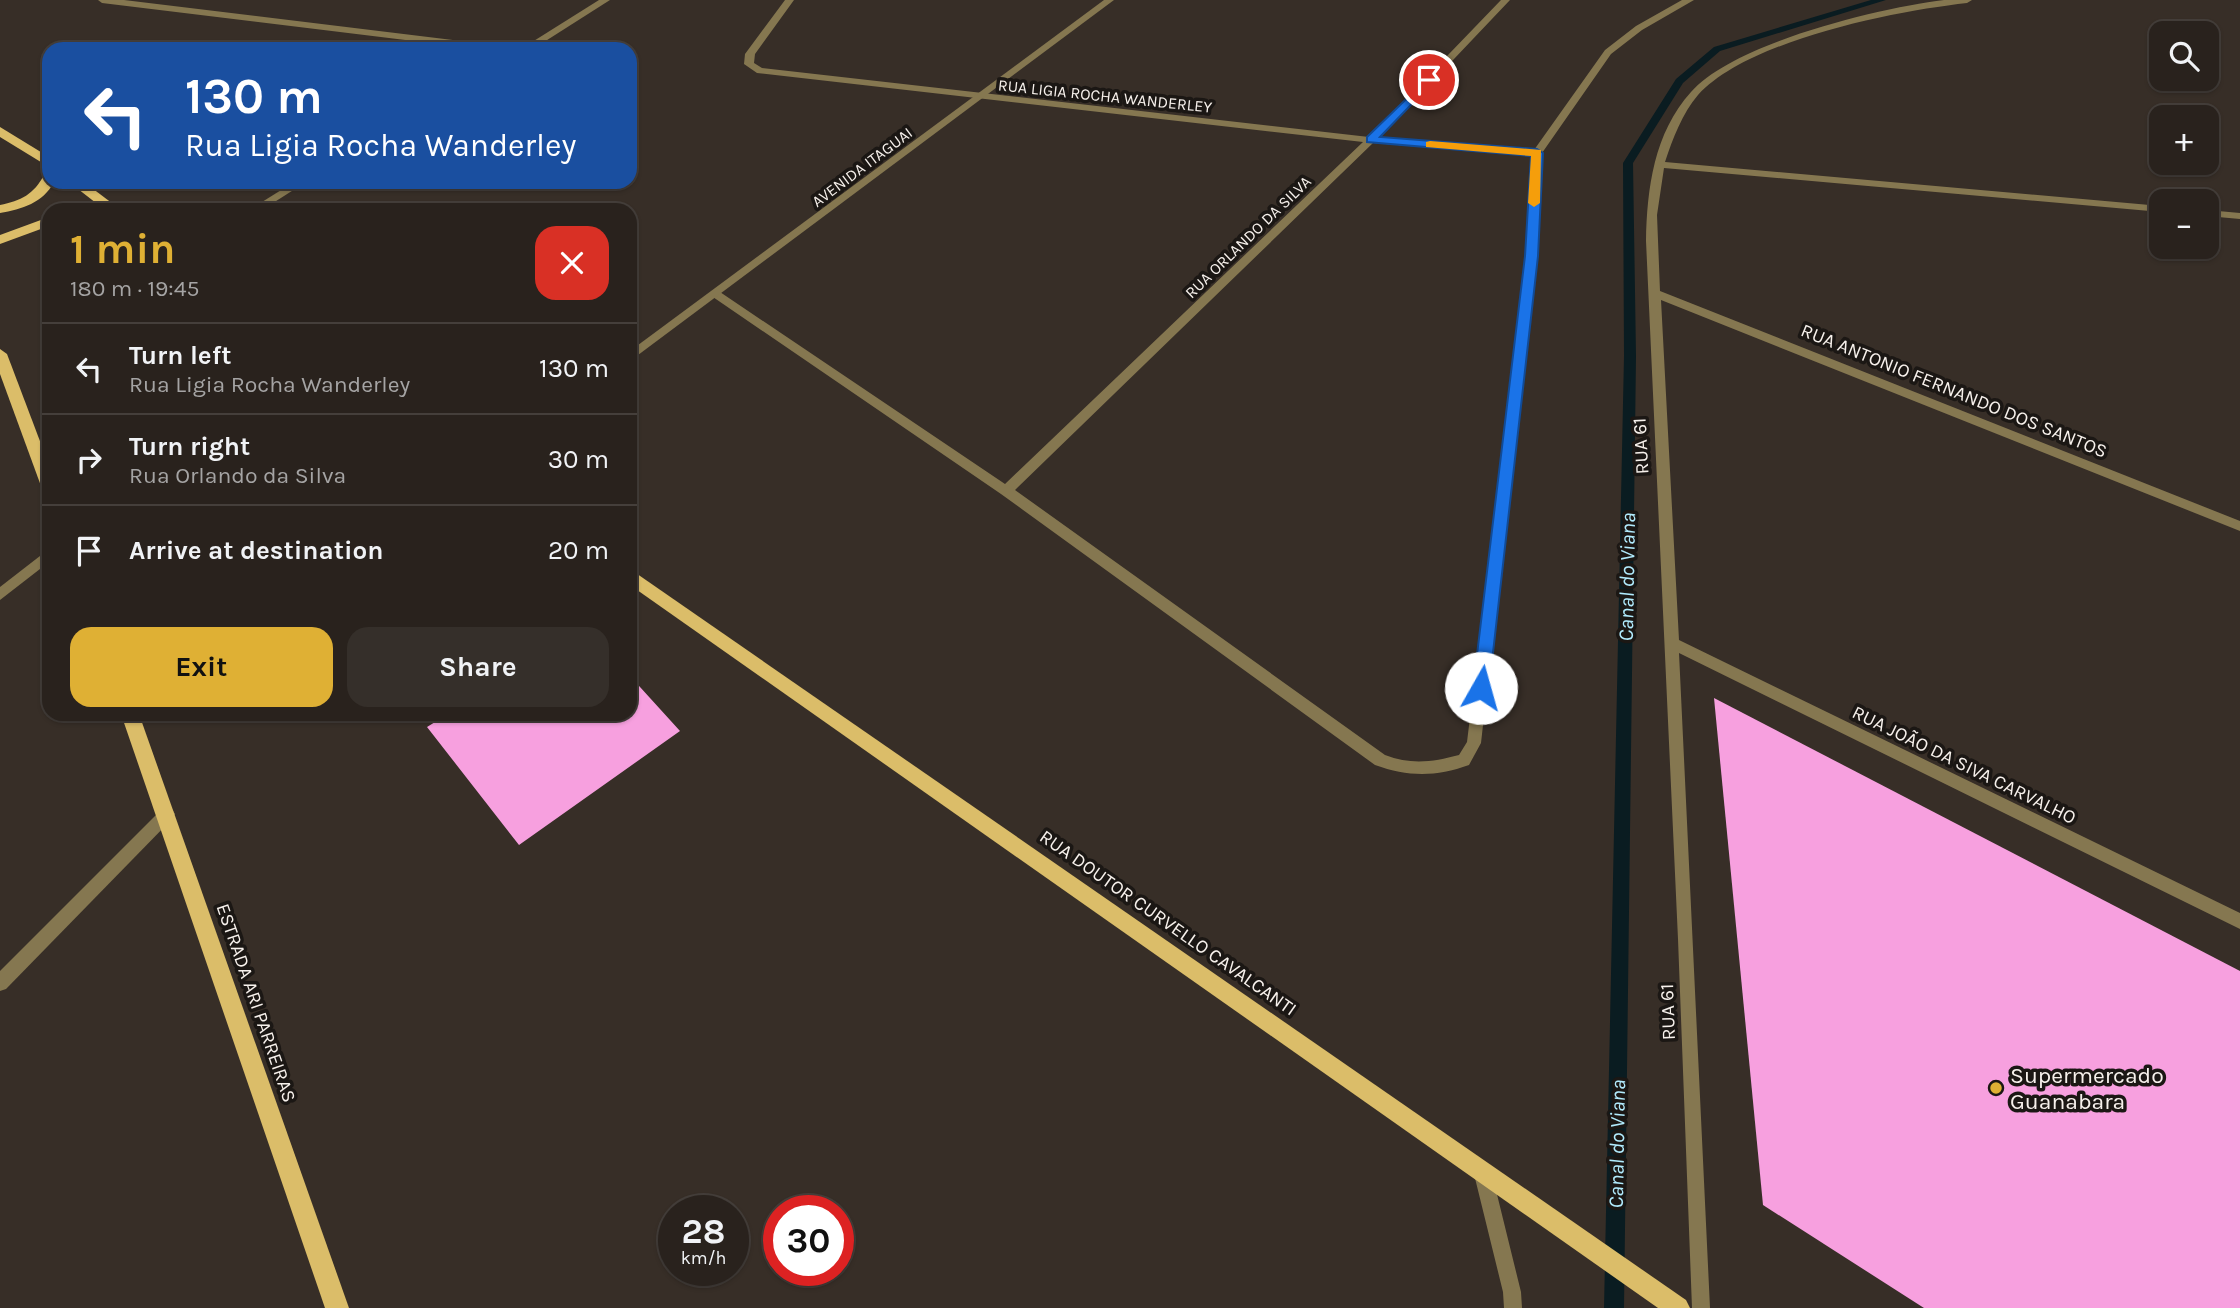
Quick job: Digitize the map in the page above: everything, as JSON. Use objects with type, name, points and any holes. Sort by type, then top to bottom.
[{"type":"main road","points":[[0,131],[42,158]]},
{"type":"main road","points":[[0,209],[14,207],[34,198],[44,189]]},
{"type":"main road","points":[[85,189],[104,203]]},
{"type":"main road","points":[[0,240],[42,224]]},
{"type":"main road","points":[[0,354],[42,467]]},
{"type":"main road","name":"RUA DOUTOR CURVELLO CAVALCANTI","points":[[637,581],[1563,1225],[1675,1306]]},
{"type":"main road","name":"ESTRADA ARI PARREIRAS","points":[[133,721],[337,1308]]},
{"type":"street","points":[[102,0],[445,42]]},
{"type":"street","points":[[537,42],[605,0]]},
{"type":"street","name":"RUA LIGIA ROCHA WANDERLEY","points":[[790,0],[750,54],[748,64],[760,72],[1371,140],[1537,153]]},
{"type":"street","name":"AVENIDA ITAGUAI","points":[[637,352],[1110,0]]},
{"type":"street","name":"RUA ORLANDO DA SILVA","points":[[1006,491],[1371,140],[1506,0]]},
{"type":"street","points":[[716,295],[1006,491],[1380,760],[1403,769],[1427,770],[1464,760],[1475,743],[1531,256],[1537,153],[1608,52],[1639,28],[1689,0]]},
{"type":"street","name":"RUA 61","points":[[1701,1308],[1672,643],[1655,293],[1650,256],[1652,205],[1658,164],[1671,131],[1695,93],[1723,72],[1761,53],[1829,29],[1894,10],[1967,0]]},
{"type":"street","points":[[1658,164],[2149,208]]},
{"type":"street","points":[[266,203],[289,189]]},
{"type":"street","points":[[2219,214],[2240,216]]},
{"type":"street","name":"RUA ANTONIO FERNANDO DOS SANTOS","points":[[1655,293],[2240,526]]},
{"type":"street","points":[[0,595],[42,560]]},
{"type":"street","name":"RUA JOÃO DA SIVA CARVALHO","points":[[1672,643],[2240,921]]},
{"type":"street","points":[[0,983],[167,814]]},
{"type":"street","points":[[1482,1169],[1513,1308]]},
{"type":"building","points":[[637,684],[680,731],[519,845],[427,727],[437,721],[637,721]]},
{"type":"building","name":"Supermercado Guanabara","points":[[1714,698],[2240,971],[2240,1308],[1924,1308],[1763,1205]]},
{"type":"waterway","name":"Canal do Viana","points":[[1614,1308],[1630,356],[1628,163],[1679,81],[1717,49],[1881,0]]},
{"type":"slow traffic","points":[[1430,144],[1537,153],[1534,203]]},
{"type":"place","name":"Supermercado Guanabara","points":[[1996,1088]]},
{"type":"route","points":[[1429,80],[1371,140],[1537,153],[1531,256],[1481,688]]}]
